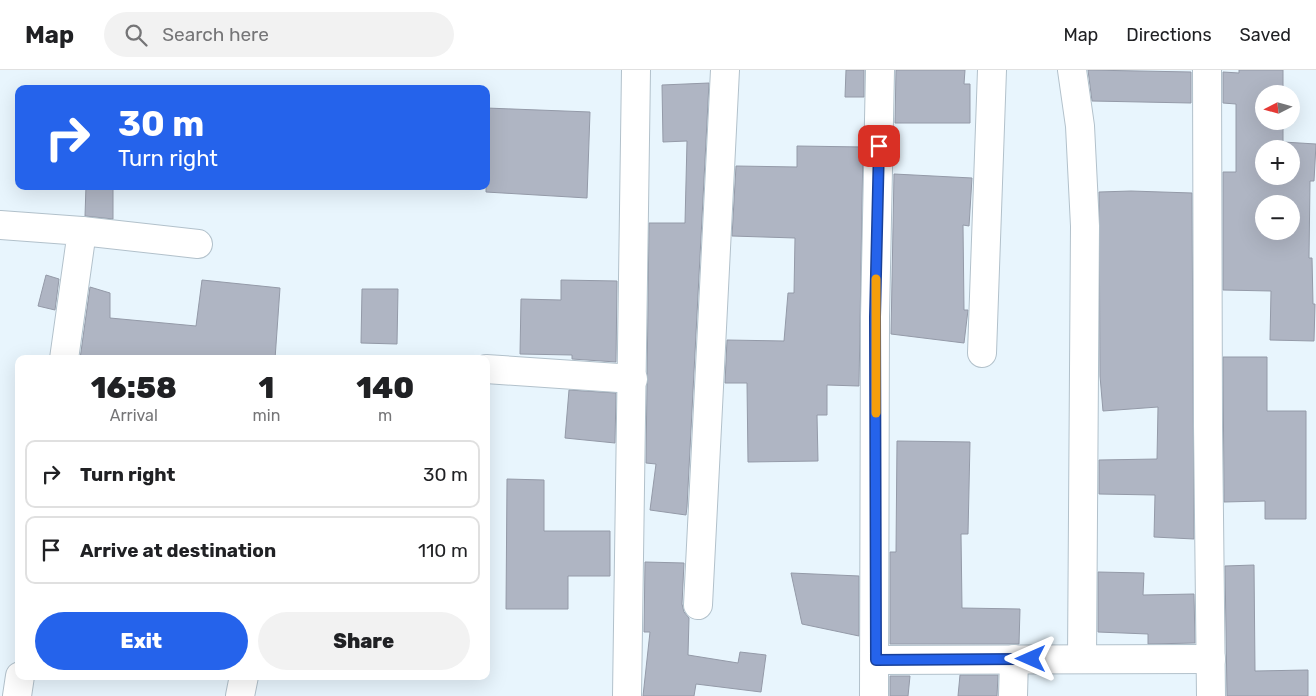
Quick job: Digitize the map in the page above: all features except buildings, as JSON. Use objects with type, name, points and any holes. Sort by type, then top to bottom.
[{"type":"street","points":[[627,696],[636,70]]},
{"type":"street","points":[[698,605],[725,70]]},
{"type":"street","points":[[874,696],[876,660],[875,317],[880,70]]},
{"type":"street","points":[[982,353],[992,70]]},
{"type":"street","points":[[1072,70],[1080,126],[1085,226],[1082,659]]},
{"type":"street","points":[[1207,70],[1211,696]]},
{"type":"street","points":[[0,225],[82,231],[198,244]]},
{"type":"street","points":[[65,355],[82,231]]},
{"type":"street","points":[[490,369],[633,379]]},
{"type":"street","points":[[1014,659],[1014,696]]},
{"type":"street","points":[[876,660],[1211,659]]},
{"type":"street","points":[[17,696],[19,680]]},
{"type":"street","points":[[240,696],[243,680]]},
{"type":"slow traffic","points":[[876,279],[876,413]]},
{"type":"route","points":[[879,146],[875,317],[876,660],[1031,659]]}]
